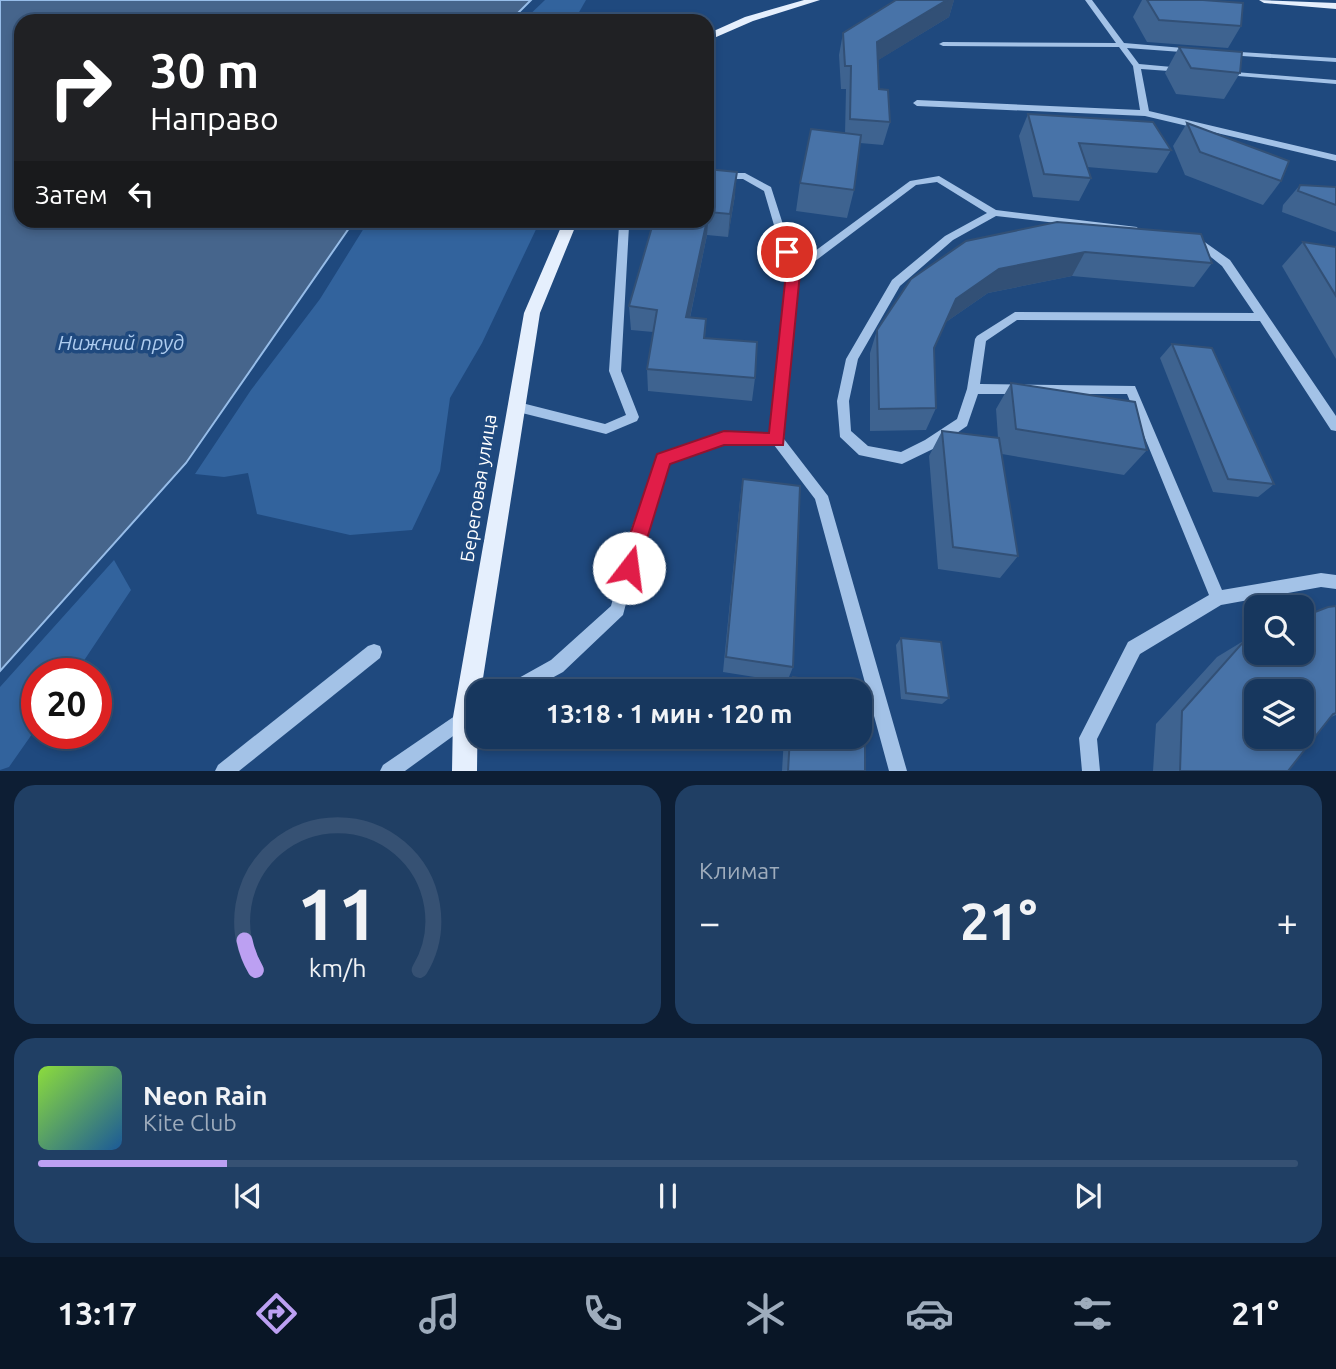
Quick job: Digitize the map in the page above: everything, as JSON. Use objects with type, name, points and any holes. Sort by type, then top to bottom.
[{"type":"main road","points":[[714,35],[749,19],[815,0]]},
{"type":"main road","points":[[1265,0],[1336,6]]},
{"type":"main road","name":"Береговая улица","points":[[477,679],[514,406],[531,313],[568,228]]},
{"type":"main road","name":"Береговая улица","points":[[464,771],[467,749]]},
{"type":"lane","points":[[1088,0],[1137,66],[1145,113]]},
{"type":"lane","points":[[943,44],[1121,46],[1202,51]]},
{"type":"lane","points":[[1215,52],[1336,60]]},
{"type":"lane","points":[[1137,66],[1190,71]]},
{"type":"lane","points":[[1216,73],[1336,82]]},
{"type":"lane","points":[[917,103],[1145,113],[1336,158]]},
{"type":"lane","points":[[714,176],[745,176],[768,189],[793,273],[777,440],[821,496],[898,771]]},
{"type":"lane","points":[[793,273],[913,183],[939,179],[994,213],[1150,231]]},
{"type":"lane","points":[[994,213],[949,238],[896,283],[852,359],[843,401],[845,433],[864,451],[902,458],[930,444],[962,422],[973,389],[981,339],[1015,316],[1263,317]]},
{"type":"lane","points":[[514,406],[606,429],[633,417],[615,371],[624,228]]},
{"type":"lane","points":[[1176,234],[1189,235],[1226,263],[1336,426]]},
{"type":"lane","points":[[973,389],[1131,389],[1217,598]]},
{"type":"lane","points":[[534,679],[557,666],[618,610],[639,527],[663,460],[724,438],[777,440]]},
{"type":"lane","points":[[1091,771],[1088,738],[1134,648],[1217,598],[1321,580],[1336,582]]},
{"type":"lane","points":[[224,771],[374,652]]},
{"type":"lane","points":[[389,771],[466,718]]},
{"type":"shaded area","points":[[545,0],[586,0],[578,14],[530,14]]},
{"type":"shaded area","points":[[364,228],[537,228],[482,343],[450,398],[440,471],[412,530],[350,535],[257,514],[248,473],[224,477],[195,474],[251,390],[320,299]]},
{"type":"shaded area","points":[[114,560],[131,590],[86,658],[26,658]]},
{"type":"shaded area","points":[[21,664],[22,749],[9,767],[0,770],[0,687]]},
{"type":"water","name":"Нижний пруд","points":[[0,0],[531,0],[517,14],[14,14],[14,228],[349,228],[186,463],[0,671]]},
{"type":"building","points":[[896,0],[947,0],[877,42],[879,89],[888,90],[890,122],[850,119],[851,66],[845,66],[843,33]]},
{"type":"building","points":[[1147,0],[1243,3],[1241,26],[1159,20]]},
{"type":"building","points":[[1179,47],[1242,52],[1240,73],[1191,68]]},
{"type":"building","points":[[1028,114],[1153,122],[1171,150],[1079,143],[1091,178],[1044,174]]},
{"type":"building","points":[[1187,123],[1289,161],[1281,181],[1200,152]]},
{"type":"building","points":[[811,129],[861,135],[854,190],[800,183]]},
{"type":"building","points":[[714,170],[737,172],[730,214],[714,212]]},
{"type":"building","points":[[1300,185],[1336,187],[1336,205],[1298,191]]},
{"type":"building","points":[[1057,222],[1201,234],[1212,263],[1085,252],[999,269],[956,299],[934,348],[936,408],[879,409],[877,330],[911,279],[966,241]]},
{"type":"building","points":[[652,228],[705,228],[686,317],[706,319],[704,338],[757,342],[755,378],[647,369],[657,310],[629,306]]},
{"type":"building","points":[[1303,242],[1336,247],[1336,296]]},
{"type":"building","points":[[1172,344],[1212,348],[1274,484],[1228,479]]},
{"type":"building","points":[[1011,383],[1135,402],[1147,450],[1016,429]]},
{"type":"building","points":[[942,431],[999,438],[1018,556],[953,547]]},
{"type":"building","points":[[743,479],[800,486],[793,667],[726,657]]},
{"type":"building","points":[[1336,606],[1336,713],[1314,738],[1314,679],[1244,679],[1244,749],[1305,749],[1288,771],[1180,771],[1182,711],[1244,641],[1244,665],[1314,665],[1314,612]]},
{"type":"building","points":[[901,638],[941,642],[949,698],[906,693]]},
{"type":"building","points":[[789,749],[865,749],[865,771],[788,771]]},
{"type":"route","points":[[629,568],[639,527],[663,460],[724,438],[777,440],[793,273],[787,252]]}]
